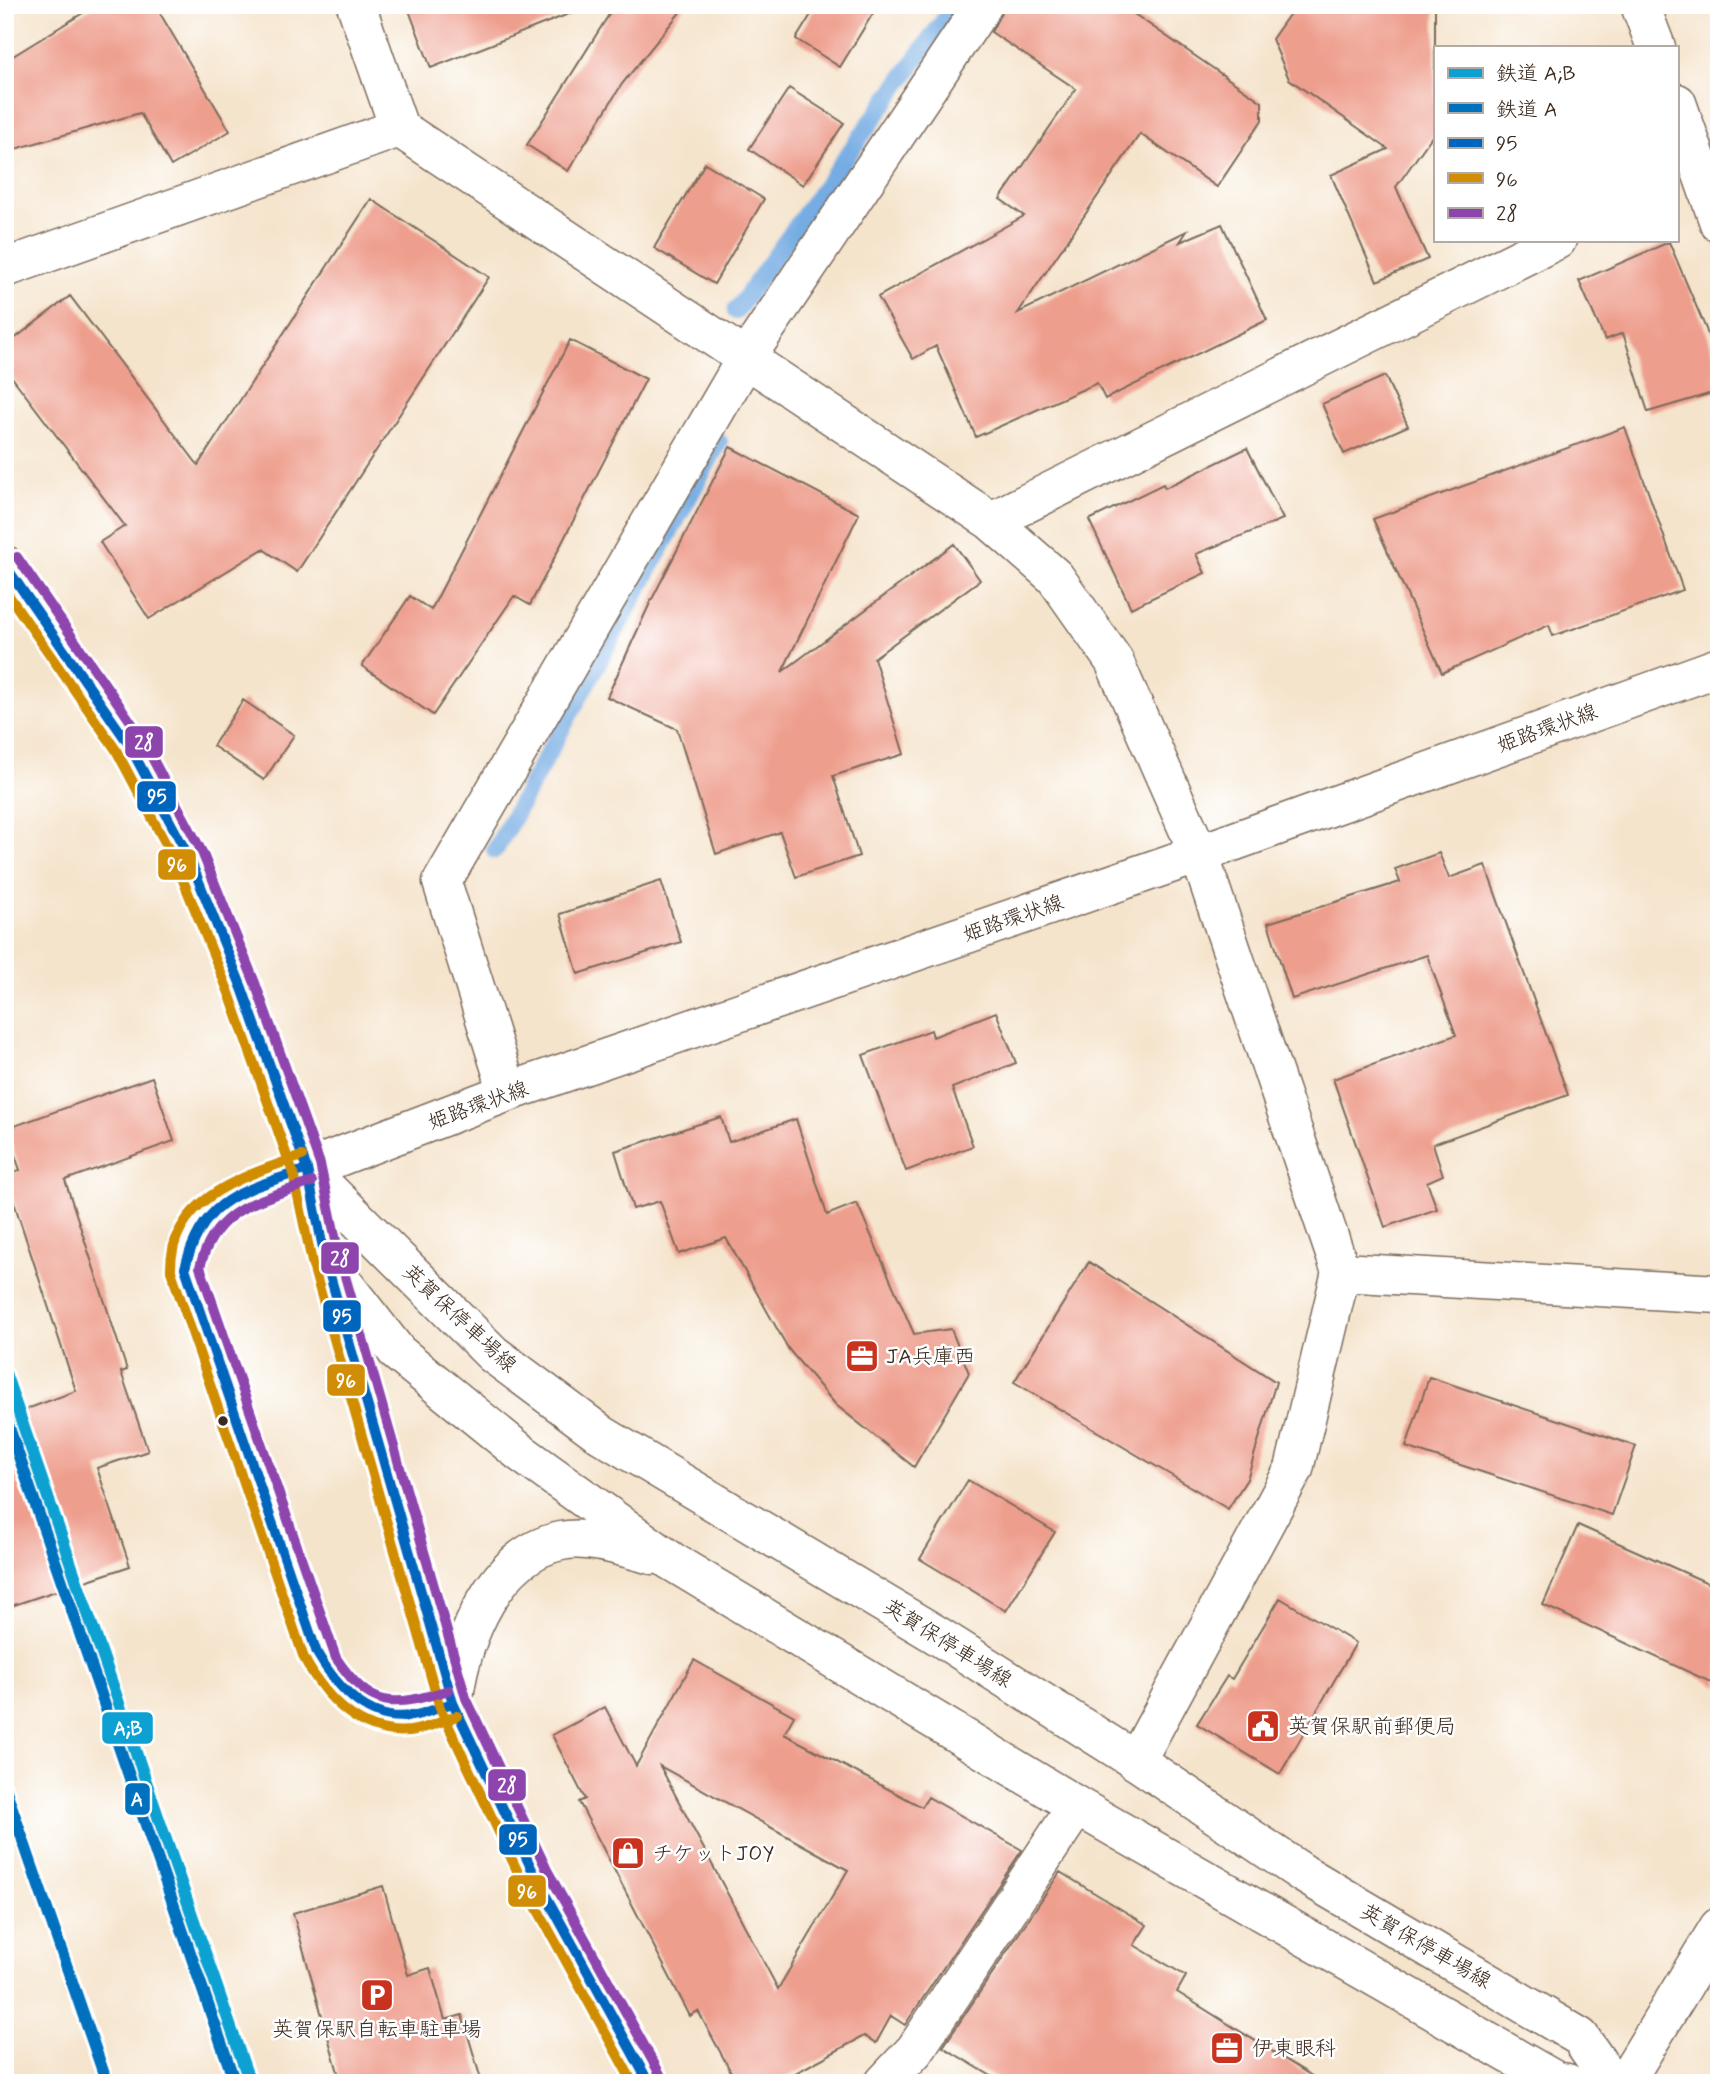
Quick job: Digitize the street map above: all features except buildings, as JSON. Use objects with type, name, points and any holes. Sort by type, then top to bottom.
[{"type":"main road","points":[[356,5],[398,128],[991,520],[1055,577],[1114,661],[1199,854],[1341,1272],[1294,1469],[1136,1761]]},
{"type":"main road","points":[[508,1092],[442,883],[746,358],[984,5]]},
{"type":"main road","points":[[1640,5],[1656,46]]},
{"type":"main road","points":[[1678,106],[1719,223]]},
{"type":"main road","points":[[5,268],[398,128]]},
{"type":"main road","points":[[991,520],[1553,242]]},
{"type":"main road","points":[[5,565],[128,743],[189,857],[242,988],[307,1169],[325,1258],[453,1703],[535,1876],[649,2083]]},
{"type":"main road","name":"姫路環状線","points":[[453,1703],[406,1717],[377,1713],[353,1701],[331,1679],[317,1653],[185,1268],[188,1242],[212,1209],[232,1197],[508,1092],[1199,854],[1719,667]]},
{"type":"main road","name":"英賀保停車場線","points":[[307,1169],[493,1354],[602,1435],[935,1634],[1136,1761],[1304,1874],[1580,2037],[1612,2083]]},
{"type":"main road","points":[[325,1258],[397,1353],[521,1453],[671,1561],[1077,1806],[1556,2081],[1567,2083]]},
{"type":"main road","points":[[1341,1272],[1719,1294]]},
{"type":"main road","points":[[453,1703],[463,1649],[486,1601],[523,1560],[541,1547],[562,1540],[581,1540],[671,1561]]},
{"type":"main road","points":[[884,2083],[915,2050],[1077,1806]]},
{"type":"main road","points":[[1624,2083],[1719,1927]]},
{"type":"waterway","points":[[736,311],[955,5]]},
{"type":"waterway","points":[[495,850],[719,442]]},
{"type":"rail line","name":"A;B","points":[[5,1373],[250,2083]]},
{"type":"rail line","name":"A","points":[[5,1416],[235,2083]]},
{"type":"rail line","name":"A","points":[[5,1788],[107,2083]]},
{"type":"transit line","name":"28","points":[[17,557],[140,735],[202,852],[255,983],[320,1164],[339,1255],[466,1698],[547,1870],[661,2076]]},
{"type":"transit line","name":"95","points":[[5,565],[128,743],[189,857],[242,988],[307,1169],[325,1258],[453,1703],[535,1876],[649,2083]]},
{"type":"transit line","name":"96","points":[[5,590],[116,750],[176,863],[229,993],[293,1173],[312,1262],[440,1708],[523,1883],[633,2083]]},
{"type":"transit line","name":"96","points":[[302,1156],[236,1181],[197,1207],[183,1224],[174,1246],[171,1271],[304,1658],[313,1673],[346,1711],[360,1721],[376,1727],[392,1731],[410,1731],[457,1716]]},
{"type":"transit line","name":"95","points":[[307,1169],[245,1191],[215,1211],[203,1225],[185,1268],[317,1653],[344,1690],[367,1708],[381,1714],[411,1716],[453,1703]]},
{"type":"transit line","name":"28","points":[[312,1182],[257,1201],[228,1219],[216,1231],[200,1267],[336,1658],[361,1688],[385,1700],[413,1700],[449,1690]]},
{"type":"place","name":"JA兵庫西","points":[[862,1356]]},
{"type":"place","name":"英賀保駅前郵便局","points":[[1263,1726]]},
{"type":"place","name":"チケットJOY","points":[[628,1853]]},
{"type":"place","name":"英賀保駅自転車駐車場","points":[[377,1995]]},
{"type":"place","name":"伊東眼科","points":[[1227,2048]]}]
